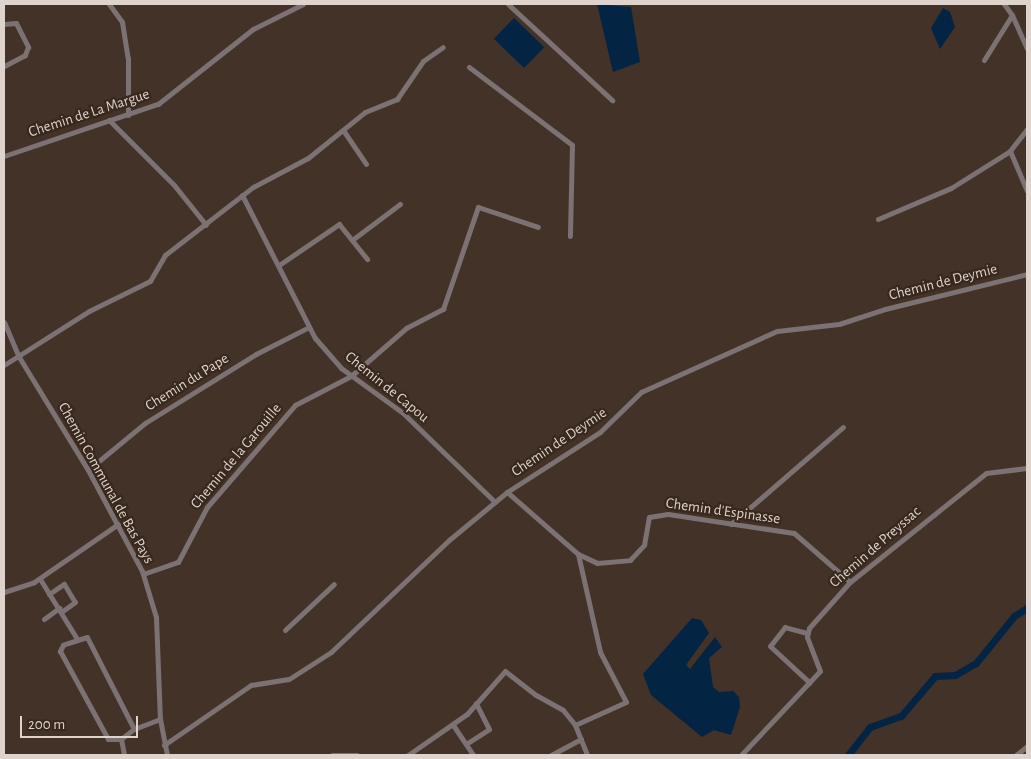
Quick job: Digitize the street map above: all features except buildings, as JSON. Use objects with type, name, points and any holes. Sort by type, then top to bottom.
[{"type":"street","points":[[109,4],[122,22],[128,58],[128,115]]},
{"type":"street","name":"Chemin de La Margue","points":[[4,156],[158,104],[182,89],[252,29],[303,4]]},
{"type":"street","points":[[508,4],[612,100]]},
{"type":"street","points":[[1004,4],[1012,15],[1027,49]]},
{"type":"street","points":[[984,60],[1012,15]]},
{"type":"street","points":[[4,24],[16,23],[28,47],[26,54],[4,66]]},
{"type":"street","points":[[4,365],[90,311],[150,282],[164,255],[206,225],[242,195],[308,158],[365,112],[398,99],[423,61],[443,47]]},
{"type":"street","points":[[469,67],[572,145],[570,236]]},
{"type":"street","points":[[109,120],[174,185],[206,225]]},
{"type":"street","points":[[878,219],[951,188],[1010,151],[1027,128]]},
{"type":"street","points":[[343,130],[366,164]]},
{"type":"street","points":[[1010,151],[1027,191]]},
{"type":"street","name":"Chemin de Capou","points":[[242,195],[279,265],[307,328],[351,376],[403,413],[495,502]]},
{"type":"street","points":[[352,240],[400,204]]},
{"type":"street","name":"Chemin de la Garouille","points":[[143,574],[178,562],[207,507],[295,406],[351,376],[406,328],[443,309],[478,207],[538,227]]},
{"type":"street","points":[[279,265],[339,224],[367,259]]},
{"type":"street","name":"Chemin de Deymie","points":[[164,745],[251,684],[288,679],[331,652],[449,540],[507,492],[600,432],[641,392],[723,352],[777,331],[839,324],[885,309],[1027,274]]},
{"type":"street","name":"Chemin Communal de Bas Pays","points":[[4,322],[19,357],[88,470],[143,574],[156,617],[160,719],[167,755]]},
{"type":"street","name":"Chemin du Pape","points":[[88,470],[145,423],[256,354],[307,328]]},
{"type":"street","points":[[731,524],[843,427]]},
{"type":"street","name":"Chemin de Preyssac","points":[[807,633],[850,582],[986,473],[1027,468]]},
{"type":"street","points":[[507,492],[578,554],[600,652],[626,702],[576,725]]},
{"type":"street","name":"Chemin d'Espinasse","points":[[578,554],[597,563],[630,560],[644,546],[652,515],[794,533],[850,582]]},
{"type":"street","points":[[4,592],[40,579],[118,524]]},
{"type":"street","points":[[40,579],[77,639]]},
{"type":"street","points":[[44,619],[75,602],[64,584],[49,594]]},
{"type":"street","points":[[285,630],[334,584]]},
{"type":"street","points":[[741,755],[810,683],[820,671],[820,664],[807,633],[785,627],[770,646],[810,683]]},
{"type":"street","points":[[134,729],[89,640],[77,639],[63,645],[60,651],[108,739],[121,739],[134,729],[160,719]]},
{"type":"street","points":[[408,755],[453,725],[476,703],[504,671],[536,695],[563,710],[576,725],[587,755]]},
{"type":"street","points":[[466,744],[489,729],[476,703]]},
{"type":"street","points":[[453,725],[473,755]]},
{"type":"street","points":[[121,739],[124,755]]},
{"type":"street","points":[[551,755],[581,739]]},
{"type":"street","points":[[1016,755],[1027,746]]},
{"type":"street","points":[[332,755],[357,755]]},
{"type":"water","points":[[597,4],[631,7],[640,62],[613,72]]},
{"type":"water","points":[[943,8],[950,12],[955,27],[940,49],[931,28]]},
{"type":"water","points":[[514,18],[544,47],[524,68],[494,39]]},
{"type":"water","points":[[692,618],[701,620],[709,633],[686,665],[690,669],[715,637],[722,647],[709,658],[713,687],[719,692],[733,691],[739,697],[740,707],[731,735],[714,730],[702,737],[651,695],[643,674]]},
{"type":"waterway","points":[[848,755],[870,727],[901,716],[935,676],[955,675],[976,663],[1014,616],[1027,608]]}]
